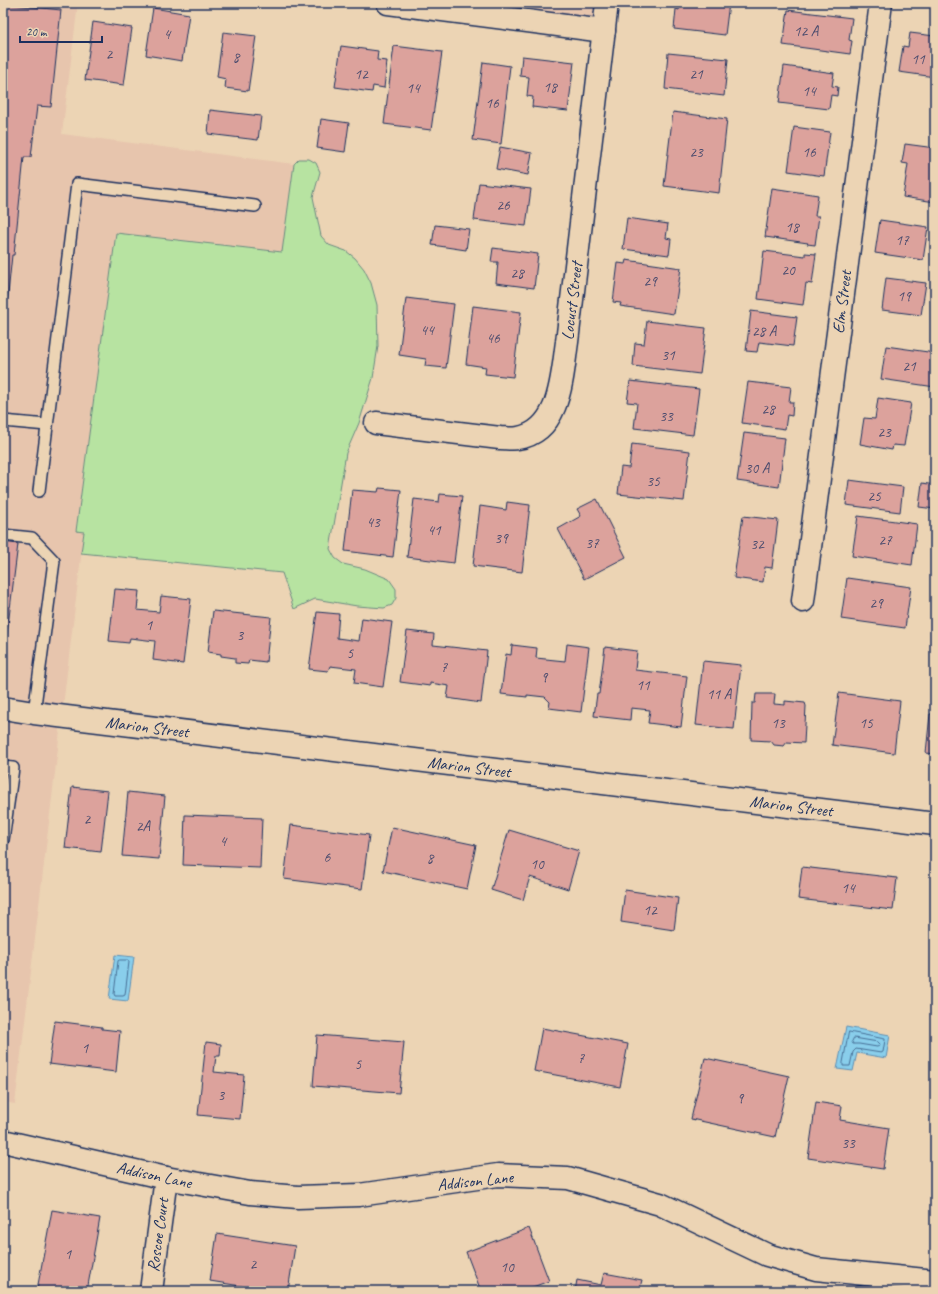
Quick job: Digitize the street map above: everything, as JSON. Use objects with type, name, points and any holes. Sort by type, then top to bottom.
[{"type":"street","points":[[388,3],[417,5],[604,31]]},
{"type":"street","name":"Locust Street","points":[[376,424],[500,438],[518,438],[529,435],[540,429],[554,408],[558,396],[567,342],[607,3]]},
{"type":"street","name":"Elm Street","points":[[803,601],[881,3]]},
{"type":"street","name":"Marion Street","points":[[3,708],[935,824]]},
{"type":"street","name":"Addison Lane","points":[[3,1141],[166,1178],[234,1190],[298,1197],[359,1195],[498,1175],[568,1178],[660,1204],[767,1255],[816,1269],[867,1283],[935,1281]]},
{"type":"street","name":"Roscoe Court","points":[[151,1291],[166,1178]]},
{"type":"lane","points":[[39,491],[77,184],[254,206]]},
{"type":"lane","points":[[3,421],[47,425]]},
{"type":"lane","points":[[3,535],[32,538],[54,560],[34,713]]},
{"type":"lane","points":[[3,767],[13,768],[3,840]]},
{"type":"shaded area","points":[[3,3],[78,3],[62,134],[294,164],[283,252],[116,233],[76,530],[84,532],[15,1104],[3,1102]]},
{"type":"shaded area","points":[[386,3],[607,3],[604,31]]},
{"type":"green space","points":[[299,159],[309,159],[316,163],[320,172],[313,197],[321,236],[329,245],[346,251],[355,258],[364,269],[371,283],[377,305],[378,346],[373,378],[359,423],[346,453],[330,549],[335,558],[343,564],[365,569],[389,579],[396,589],[396,598],[392,605],[384,608],[357,606],[315,599],[294,609],[282,573],[81,553],[84,532],[76,531],[116,233],[282,252],[294,164]]},
{"type":"water","points":[[115,955],[134,957],[128,1001],[109,999]]},
{"type":"water","points":[[846,1027],[890,1035],[886,1058],[857,1053],[853,1071],[837,1069]]},
{"type":"building","points":[[680,3],[729,3],[725,35],[674,29],[676,9],[679,10]]},
{"type":"building","points":[[3,4],[61,10],[51,107],[37,106],[31,157],[24,157],[3,343]]},
{"type":"building","points":[[153,8],[189,14],[182,61],[146,55]]},
{"type":"building","points":[[788,10],[852,18],[849,40],[852,41],[850,54],[783,45]]},
{"type":"building","points":[[93,22],[132,28],[124,85],[85,80]]},
{"type":"building","points":[[223,32],[256,36],[248,91],[225,88],[226,79],[217,77]]},
{"type":"building","points":[[910,33],[935,36],[935,77],[899,72],[903,46],[908,47]]},
{"type":"building","points":[[341,46],[378,51],[377,60],[387,61],[384,88],[373,86],[372,92],[335,87]]},
{"type":"building","points":[[394,46],[442,52],[431,130],[384,124]]},
{"type":"building","points":[[668,53],[728,59],[724,96],[665,89]]},
{"type":"building","points":[[522,56],[574,62],[568,111],[532,107],[533,97],[527,96],[529,77],[520,76]]},
{"type":"building","points":[[483,62],[510,66],[501,144],[473,140]]},
{"type":"building","points":[[784,66],[834,73],[832,86],[838,87],[837,96],[831,95],[829,109],[779,103]]},
{"type":"building","points":[[210,110],[261,116],[258,140],[208,134]]},
{"type":"building","points":[[673,112],[727,119],[719,193],[664,186]]},
{"type":"building","points":[[321,119],[349,123],[345,152],[317,148]]},
{"type":"building","points":[[794,127],[830,132],[824,176],[788,171]]},
{"type":"building","points":[[905,144],[935,148],[935,202],[903,197],[908,164],[902,163]]},
{"type":"building","points":[[500,147],[532,153],[528,175],[496,169]]},
{"type":"building","points":[[479,183],[531,189],[526,226],[474,220]]},
{"type":"building","points":[[772,188],[818,195],[815,216],[819,216],[815,245],[765,237]]},
{"type":"building","points":[[627,218],[668,224],[666,238],[671,239],[669,255],[623,249]]},
{"type":"building","points":[[880,220],[928,227],[923,260],[875,253]]},
{"type":"building","points":[[435,225],[469,229],[466,250],[432,245]]},
{"type":"building","points":[[493,248],[538,254],[534,288],[496,283],[498,262],[491,262]]},
{"type":"building","points":[[764,251],[805,256],[805,253],[816,254],[812,284],[806,283],[803,305],[758,299]]},
{"type":"building","points":[[626,260],[681,268],[674,314],[620,306],[621,303],[613,302],[618,263],[625,264]]},
{"type":"building","points":[[886,278],[926,283],[921,315],[882,310]]},
{"type":"building","points":[[406,298],[454,304],[446,368],[425,366],[426,359],[399,355]]},
{"type":"building","points":[[473,306],[521,312],[513,377],[485,374],[486,367],[466,364]]},
{"type":"building","points":[[751,311],[797,317],[793,346],[759,342],[757,352],[746,351]]},
{"type":"building","points":[[647,321],[706,328],[700,374],[633,366],[635,343],[644,344]]},
{"type":"building","points":[[886,346],[935,353],[935,387],[881,379]]},
{"type":"building","points":[[630,381],[699,389],[693,435],[634,428],[637,403],[627,402]]},
{"type":"building","points":[[748,382],[791,387],[789,402],[793,402],[792,416],[787,415],[785,429],[742,423]]},
{"type":"building","points":[[878,398],[911,403],[904,446],[893,445],[892,450],[860,444],[864,418],[875,419]]},
{"type":"building","points":[[744,433],[785,438],[779,487],[737,481]]},
{"type":"building","points":[[632,444],[690,451],[684,501],[618,494],[621,467],[629,468]]},
{"type":"building","points":[[849,480],[903,487],[900,512],[846,505]]},
{"type":"building","points":[[922,483],[935,485],[935,509],[919,507]]},
{"type":"building","points":[[379,488],[401,490],[393,557],[345,551],[352,490],[378,492]]},
{"type":"building","points":[[440,494],[462,496],[454,563],[407,557],[414,499],[439,502]]},
{"type":"building","points":[[597,499],[626,557],[584,579],[558,529],[581,516],[577,509]]},
{"type":"building","points":[[507,502],[530,505],[522,572],[473,566],[480,506],[506,510]]},
{"type":"building","points":[[743,516],[778,520],[772,568],[765,567],[763,582],[734,578]]},
{"type":"building","points":[[858,516],[917,524],[912,565],[852,556]]},
{"type":"building","points":[[3,542],[18,544],[3,666]]},
{"type":"building","points":[[847,578],[911,587],[905,628],[841,619]]},
{"type":"building","points":[[115,589],[139,591],[137,610],[159,612],[161,596],[191,599],[183,664],[153,660],[155,641],[130,638],[129,643],[109,641]]},
{"type":"building","points":[[213,611],[271,617],[266,662],[249,660],[248,664],[235,663],[235,658],[208,652]]},
{"type":"building","points":[[317,612],[339,614],[337,638],[359,641],[362,618],[392,622],[383,687],[354,683],[356,669],[330,666],[328,671],[309,669]]},
{"type":"building","points":[[407,631],[434,634],[433,645],[487,651],[481,703],[447,698],[449,686],[430,683],[430,686],[400,682]]},
{"type":"building","points":[[567,644],[589,647],[581,712],[549,708],[550,702],[545,697],[527,695],[527,697],[501,694],[506,654],[511,655],[512,645],[537,648],[536,658],[565,661]]},
{"type":"building","points":[[605,647],[637,651],[635,670],[687,676],[681,727],[648,723],[650,710],[631,708],[630,720],[594,716],[597,694],[599,694]]},
{"type":"building","points":[[703,661],[741,665],[734,729],[696,725]]},
{"type":"building","points":[[839,693],[900,701],[894,753],[832,745]]},
{"type":"building","points":[[756,694],[775,694],[774,704],[785,705],[785,701],[805,703],[804,743],[787,742],[784,746],[774,745],[771,741],[751,740],[752,703],[755,703]]},
{"type":"building","points":[[930,714],[935,714],[935,754],[926,753]]},
{"type":"building","points":[[72,787],[108,791],[101,852],[65,848]]},
{"type":"building","points":[[128,792],[165,796],[159,859],[122,856]]},
{"type":"building","points":[[185,815],[262,818],[260,868],[183,865]]},
{"type":"building","points":[[291,825],[369,835],[362,889],[284,879]]},
{"type":"building","points":[[392,827],[476,845],[467,889],[383,871]]},
{"type":"building","points":[[509,830],[579,851],[568,889],[530,877],[523,900],[491,890]]},
{"type":"building","points":[[802,867],[897,878],[893,910],[798,899]]},
{"type":"building","points":[[625,890],[678,898],[674,930],[621,922]]},
{"type":"building","points":[[55,1021],[102,1027],[102,1029],[120,1031],[116,1072],[49,1064]]},
{"type":"building","points":[[542,1028],[628,1044],[620,1087],[534,1071]]},
{"type":"building","points":[[317,1035],[404,1042],[399,1093],[313,1086]]},
{"type":"building","points":[[206,1042],[221,1044],[220,1056],[216,1056],[214,1072],[244,1075],[240,1119],[198,1115]]},
{"type":"building","points":[[705,1058],[789,1076],[775,1137],[691,1119]]},
{"type":"building","points":[[816,1102],[842,1106],[840,1120],[889,1128],[883,1169],[808,1158]]},
{"type":"building","points":[[52,1210],[100,1218],[87,1291],[37,1290]]},
{"type":"building","points":[[529,1228],[549,1281],[522,1291],[481,1291],[466,1252]]},
{"type":"building","points":[[217,1234],[295,1246],[288,1291],[271,1291],[210,1281]]},
{"type":"building","points":[[604,1273],[642,1280],[639,1291],[575,1291],[577,1280],[601,1285]]}]
